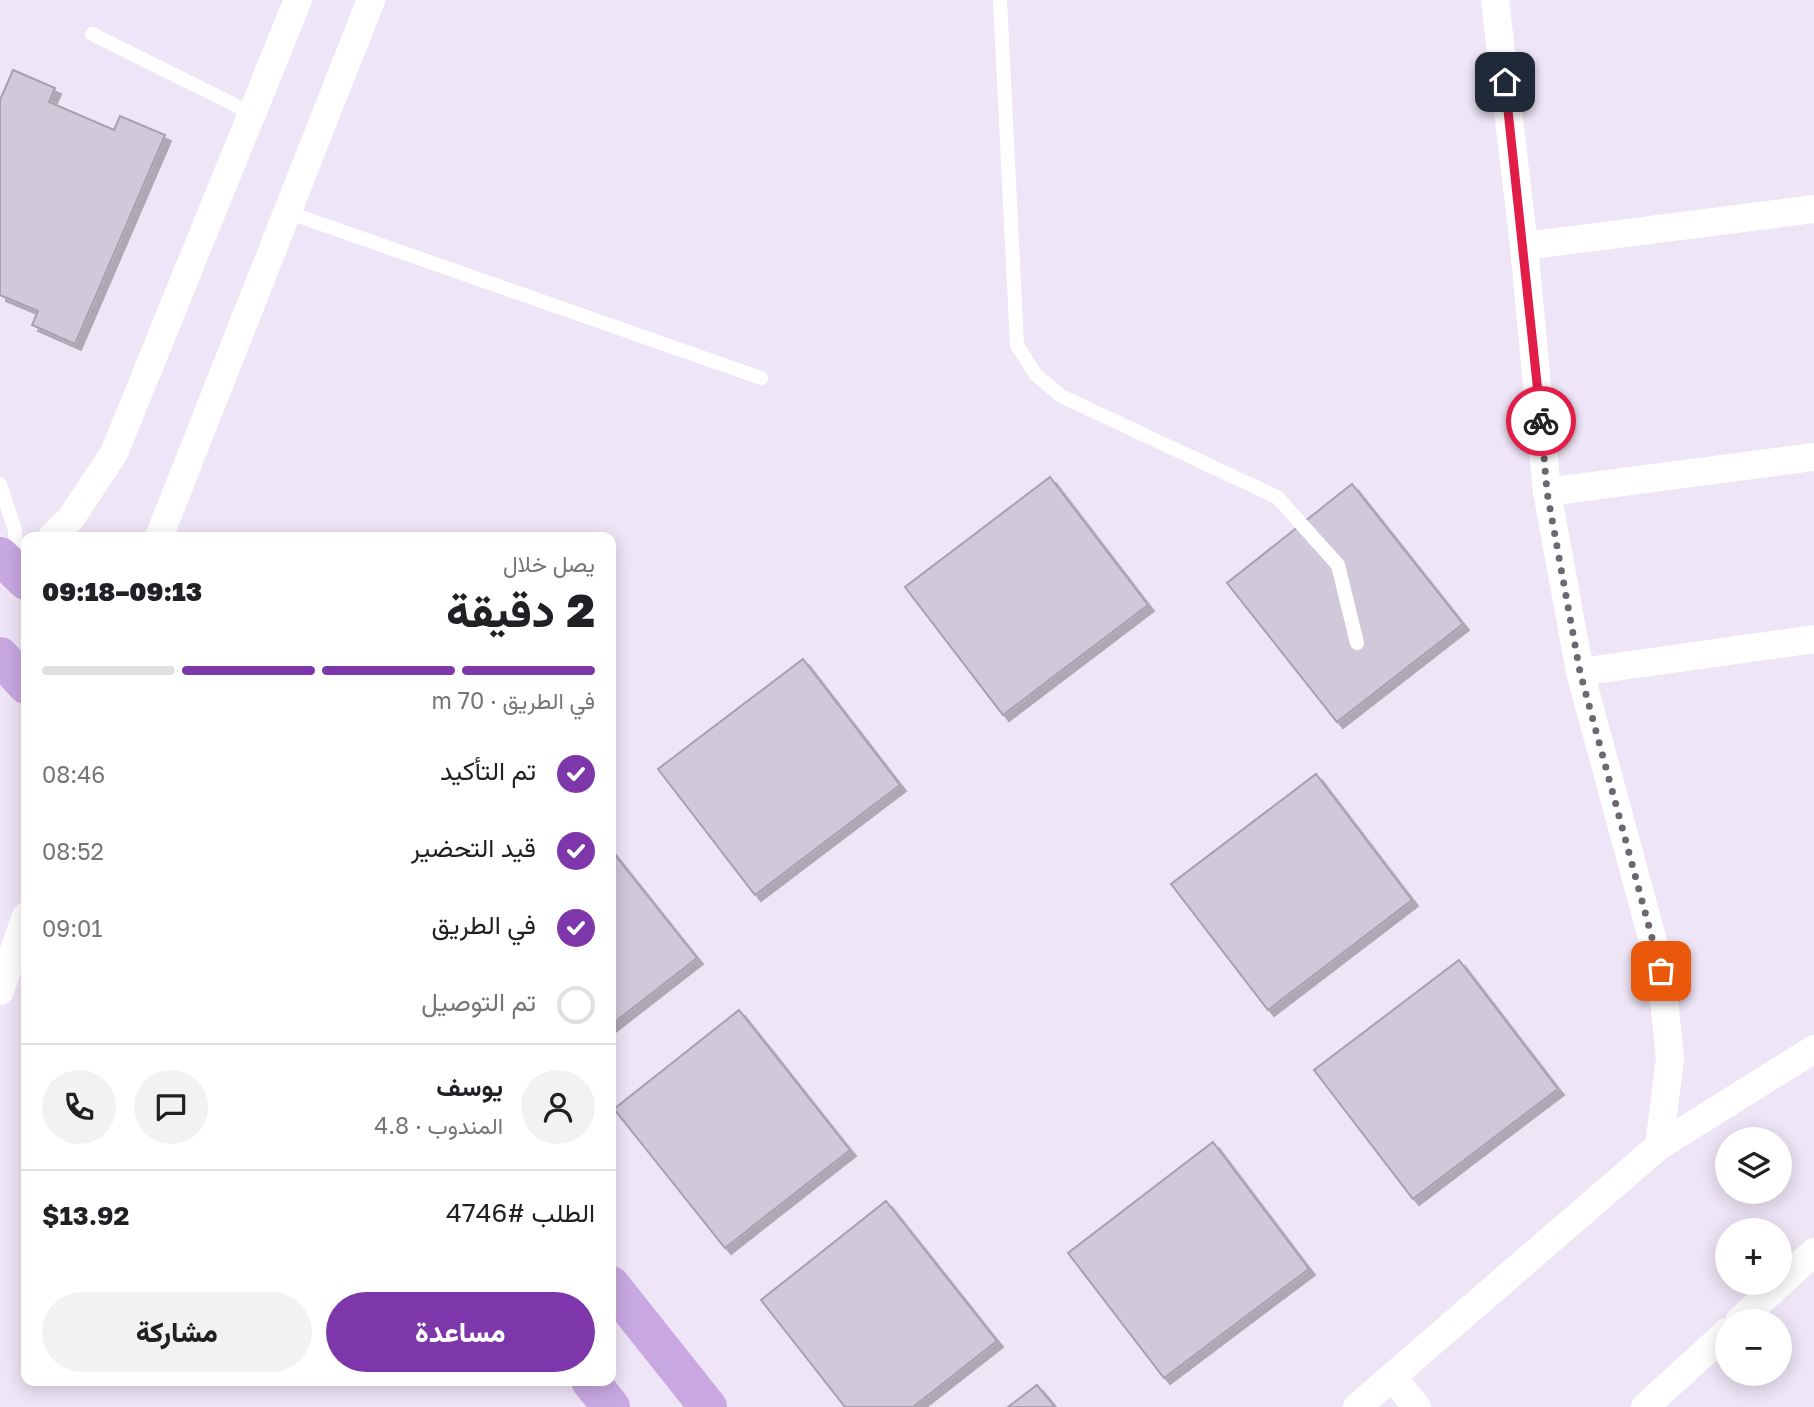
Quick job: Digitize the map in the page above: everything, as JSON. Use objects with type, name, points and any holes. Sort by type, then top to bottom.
[{"type":"main road","points":[[0,656],[21,679]]},
{"type":"main road","points":[[616,1291],[708,1407]]},
{"type":"main road","points":[[594,1386],[611,1407]]},
{"type":"street","points":[[57,532],[71,518],[114,453],[298,0]]},
{"type":"street","points":[[161,532],[371,0]]},
{"type":"street","points":[[1504,0],[1495,0],[1524,246],[1547,492],[1580,672],[1661,971],[1670,1058],[1659,1146]]},
{"type":"street","points":[[1524,246],[1814,209]]},
{"type":"street","points":[[1547,492],[1814,457]]},
{"type":"street","points":[[1580,672],[1814,639]]},
{"type":"street","points":[[0,991],[21,930]]},
{"type":"street","points":[[1357,1407],[1659,1146],[1814,1049]]},
{"type":"street","points":[[1752,1309],[1814,1252]]},
{"type":"street","points":[[1645,1407],[1715,1343]]},
{"type":"street","points":[[1392,1377],[1416,1407]]},
{"type":"lane","points":[[1000,0],[1017,345],[1036,375],[1061,396],[1277,497],[1338,565],[1357,643]]},
{"type":"lane","points":[[92,34],[253,114]]},
{"type":"lane","points":[[287,212],[761,378]]},
{"type":"lane","points":[[0,484],[15,530],[17,568]]},
{"type":"building","points":[[13,70],[55,88],[49,102],[114,130],[120,116],[165,135],[75,344],[32,325],[38,311],[0,295],[0,100]]},
{"type":"building","points":[[1050,477],[1148,605],[1003,715],[905,587]]},
{"type":"building","points":[[1352,484],[1463,624],[1337,722],[1227,583]]},
{"type":"building","points":[[803,659],[900,785],[755,895],[658,769]]},
{"type":"building","points":[[1316,774],[1412,900],[1268,1010],[1171,884]]},
{"type":"building","points":[[616,856],[697,958],[616,1021]]},
{"type":"building","points":[[1459,960],[1558,1089],[1413,1199],[1314,1070]]},
{"type":"building","points":[[739,1010],[850,1150],[725,1248],[616,1112],[616,1107]]},
{"type":"building","points":[[1213,1142],[1309,1269],[1164,1378],[1068,1253]]},
{"type":"building","points":[[886,1201],[997,1341],[913,1407],[845,1407],[761,1300]]},
{"type":"building","points":[[1037,1385],[1055,1407],[1008,1407]]},
{"type":"way so far","points":[[1541,421],[1547,492],[1580,672],[1661,971]]},
{"type":"route","points":[[1505,82],[1541,421]]}]
